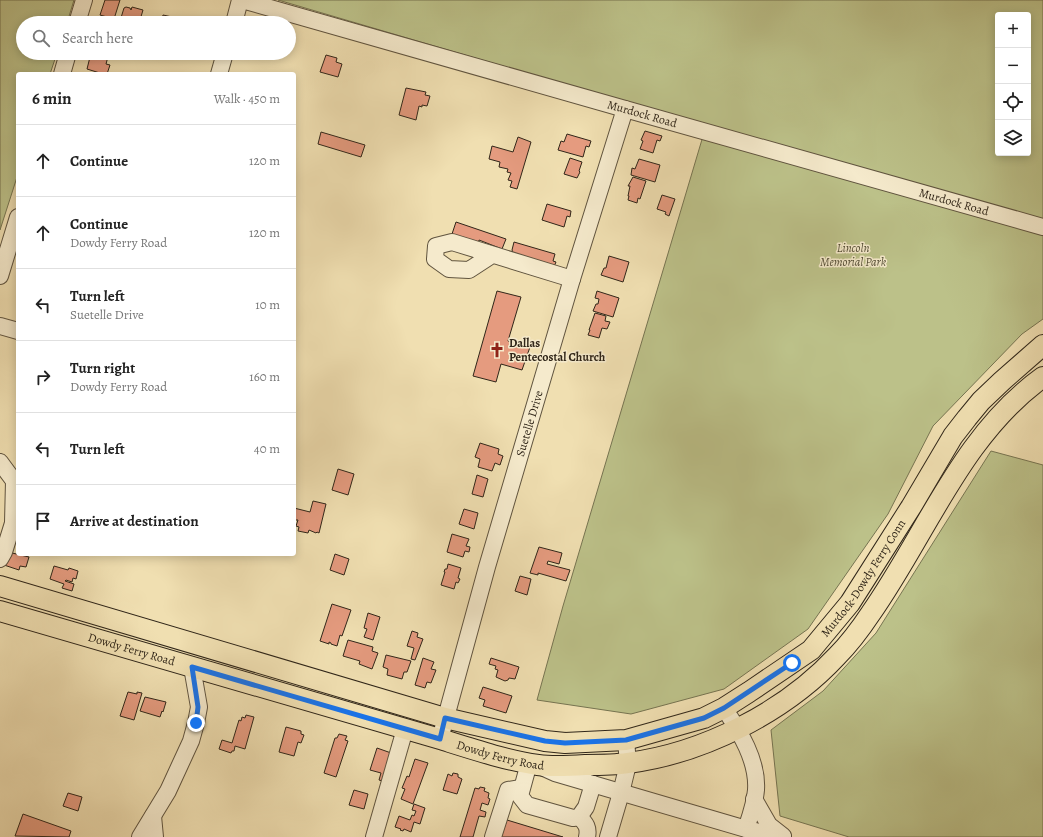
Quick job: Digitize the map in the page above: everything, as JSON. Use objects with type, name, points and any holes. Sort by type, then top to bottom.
[{"type":"main road","name":"Murdock-Dowdy Ferry Conn","points":[[626,740],[704,718],[724,708],[811,650],[850,603],[902,521],[953,436],[982,401],[1002,381],[1043,345]]},
{"type":"main road","name":"Murdock-Dowdy Ferry Conn","points":[[534,764],[628,764],[669,755],[726,735],[764,715],[783,702],[837,656],[872,612],[966,458],[1011,403],[1043,377]]},
{"type":"main road","points":[[902,521],[920,534]]},
{"type":"main road","name":"Dowdy Ferry Road","points":[[0,586],[445,718],[545,741],[565,743],[626,740]]},
{"type":"main road","name":"Dowdy Ferry Road","points":[[0,610],[489,754],[534,764]]},
{"type":"main road","points":[[140,651],[146,629]]},
{"type":"street","points":[[79,16],[84,0]]},
{"type":"street","points":[[236,16],[241,0]]},
{"type":"street","name":"Murdock Road","points":[[241,0],[1043,227]]},
{"type":"street","points":[[63,72],[66,60]]},
{"type":"street","points":[[220,72],[223,60]]},
{"type":"street","name":"Suetelle Drive","points":[[440,739],[487,568],[572,279],[625,109]]},
{"type":"street","points":[[0,276],[16,224]]},
{"type":"street","points":[[492,255],[572,279]]},
{"type":"street","points":[[0,326],[16,330]]},
{"type":"street","points":[[0,462],[14,481],[13,523],[4,552],[0,559]]},
{"type":"street","points":[[140,837],[168,791],[191,741],[196,723],[198,707],[192,667]]},
{"type":"street","points":[[724,708],[738,729],[750,755],[755,774],[756,790],[746,829]]},
{"type":"street","points":[[374,837],[405,729]]},
{"type":"street","points":[[608,837],[628,764],[626,740]]},
{"type":"street","points":[[534,764],[521,788],[520,796],[527,805],[573,818],[579,817],[586,808],[593,784]]},
{"type":"street","name":"Dowdy Ferry Road","points":[[534,764],[555,773],[621,793],[746,829],[784,837]]},
{"type":"street","points":[[493,837],[508,790],[521,788]]},
{"type":"street","name":"Dowdy Ferry Road","points":[[754,799],[769,825],[784,837]]},
{"type":"street","points":[[153,816],[155,837]]},
{"type":"street","points":[[579,817],[586,823],[588,831],[587,837]]},
{"type":"green space","points":[[0,0],[74,0],[69,16],[16,16],[16,60],[55,60],[51,72],[16,72],[16,180],[0,230]]},
{"type":"green space","name":"Lincoln Memorial Park","points":[[278,0],[1043,0],[1043,319],[1022,334],[933,426],[888,514],[808,629],[724,689],[631,714],[537,700],[563,606],[706,126]]},
{"type":"green space","points":[[991,451],[1043,465],[1043,837],[849,837],[780,816],[771,730],[823,691],[876,633]]},
{"type":"building","points":[[105,0],[120,0],[115,16],[100,15]]},
{"type":"building","points":[[132,7],[143,10],[141,16],[122,16],[124,8],[130,8],[131,10]]},
{"type":"building","points":[[326,55],[337,58],[336,62],[342,64],[338,77],[320,72]]},
{"type":"building","points":[[89,60],[107,60],[106,64],[110,65],[108,72],[97,72],[87,69]]},
{"type":"building","points":[[406,88],[426,92],[425,95],[430,96],[427,106],[419,106],[416,120],[399,115]]},
{"type":"building","points":[[645,131],[662,136],[660,141],[657,140],[653,153],[640,149],[643,141],[641,140]]},
{"type":"building","points":[[321,132],[365,145],[361,157],[318,144]]},
{"type":"building","points":[[567,134],[591,141],[589,147],[586,146],[583,157],[558,150],[561,141],[564,142]]},
{"type":"building","points":[[518,137],[531,142],[517,189],[510,187],[512,181],[508,180],[511,173],[507,172],[508,169],[499,167],[500,162],[489,159],[492,146],[513,152]]},
{"type":"building","points":[[570,158],[582,162],[577,178],[564,174]]},
{"type":"building","points":[[639,159],[660,165],[655,182],[631,175],[632,168],[635,169]]},
{"type":"building","points":[[633,177],[646,181],[640,199],[638,198],[637,203],[628,200],[630,186],[628,186]]},
{"type":"building","points":[[662,195],[675,199],[669,216],[665,214],[666,212],[657,209]]},
{"type":"building","points":[[547,204],[571,211],[570,217],[567,216],[564,227],[542,220]]},
{"type":"building","points":[[456,222],[506,239],[502,249],[479,240],[478,244],[451,237]]},
{"type":"building","points":[[514,242],[555,254],[553,261],[556,262],[553,269],[515,258],[512,250]]},
{"type":"building","points":[[609,256],[629,262],[623,282],[601,275],[604,268],[606,268]]},
{"type":"building","points":[[497,291],[521,297],[508,341],[530,347],[522,370],[501,364],[496,382],[473,376]]},
{"type":"building","points":[[597,291],[619,298],[613,317],[593,311],[596,304],[598,304],[599,299],[595,298]]},
{"type":"building","points":[[595,313],[606,316],[605,321],[610,322],[607,329],[602,328],[599,338],[588,335]]},
{"type":"building","points":[[480,443],[499,449],[498,454],[503,456],[500,465],[495,463],[492,471],[478,467],[480,459],[475,457]]},
{"type":"building","points":[[338,469],[354,474],[348,495],[332,490]]},
{"type":"building","points":[[477,475],[488,479],[483,497],[472,494]]},
{"type":"building","points":[[313,501],[326,504],[319,533],[309,530],[308,533],[298,531],[299,527],[296,526],[298,520],[296,520],[296,508],[310,512]]},
{"type":"building","points":[[464,509],[478,513],[474,529],[459,524]]},
{"type":"building","points":[[452,534],[469,539],[466,546],[470,547],[469,552],[465,551],[463,557],[447,552]]},
{"type":"building","points":[[539,547],[562,553],[559,564],[548,561],[547,564],[570,570],[566,581],[538,573],[538,575],[530,573]]},
{"type":"building","points":[[8,552],[16,554],[16,556],[29,557],[26,567],[20,566],[19,570],[4,565]]},
{"type":"building","points":[[335,554],[349,559],[344,575],[330,570]]},
{"type":"building","points":[[448,564],[461,568],[458,578],[460,579],[458,583],[456,582],[454,589],[441,585],[445,569],[447,569]]},
{"type":"building","points":[[54,566],[78,571],[76,579],[73,578],[72,582],[65,581],[74,584],[72,591],[62,588],[64,584],[50,579]]},
{"type":"building","points":[[520,576],[531,579],[527,595],[515,591]]},
{"type":"building","points":[[332,604],[351,610],[337,646],[329,642],[329,644],[320,641]]},
{"type":"building","points":[[368,613],[380,617],[373,640],[364,637],[367,629],[364,628]]},
{"type":"building","points":[[412,631],[418,633],[417,637],[423,639],[415,660],[411,659],[414,648],[407,646]]},
{"type":"building","points":[[348,640],[373,647],[372,651],[378,653],[372,669],[359,664],[360,661],[343,656]]},
{"type":"building","points":[[386,655],[411,661],[407,672],[404,672],[402,679],[387,675],[388,669],[383,667]]},
{"type":"building","points":[[423,658],[434,662],[431,669],[436,670],[431,683],[427,682],[425,688],[415,685]]},
{"type":"building","points":[[491,658],[519,667],[515,679],[509,678],[505,681],[496,677],[498,670],[495,669],[496,666],[489,664]]},
{"type":"building","points":[[483,687],[512,696],[506,713],[483,706],[485,700],[479,698]]},
{"type":"building","points":[[128,692],[137,694],[137,692],[142,693],[134,720],[120,716]]},
{"type":"building","points":[[145,697],[166,702],[160,717],[140,711]]},
{"type":"building","points":[[246,715],[254,717],[245,749],[235,746],[234,751],[231,753],[219,749],[222,740],[232,743],[239,720],[241,721],[242,717],[245,718]]},
{"type":"building","points":[[286,727],[301,731],[301,734],[304,735],[301,743],[298,742],[294,756],[279,752]]},
{"type":"building","points":[[339,734],[347,736],[345,740],[348,741],[336,777],[324,773],[335,738],[337,738]]},
{"type":"building","points":[[377,748],[394,754],[386,782],[379,780],[381,773],[370,770]]},
{"type":"building","points":[[415,759],[428,763],[413,804],[401,799],[405,789],[402,788],[407,776],[409,777]]},
{"type":"building","points":[[453,773],[458,774],[458,777],[462,779],[457,794],[443,790],[448,774],[452,776]]},
{"type":"building","points":[[480,787],[485,788],[484,791],[489,793],[488,798],[490,799],[488,805],[482,803],[480,810],[486,812],[485,817],[479,816],[473,837],[460,837],[475,788],[479,789]]},
{"type":"building","points":[[354,790],[368,794],[364,809],[349,805]]},
{"type":"building","points":[[68,793],[82,797],[78,811],[63,806]]},
{"type":"building","points":[[414,804],[425,808],[420,824],[414,822],[411,832],[404,829],[403,831],[395,827],[399,816],[410,820],[412,815],[414,816],[416,811],[412,810]]},
{"type":"building","points":[[23,814],[71,831],[69,837],[15,836]]},
{"type":"building","points":[[507,820],[563,837],[501,837]]},
{"type":"place","name":"Dallas Pentecostal Church","points":[[497,350]]},
{"type":"route","points":[[196,723],[198,707],[192,667],[440,739],[445,718],[545,741],[565,743],[626,740],[704,718],[724,708],[792,663]]}]
